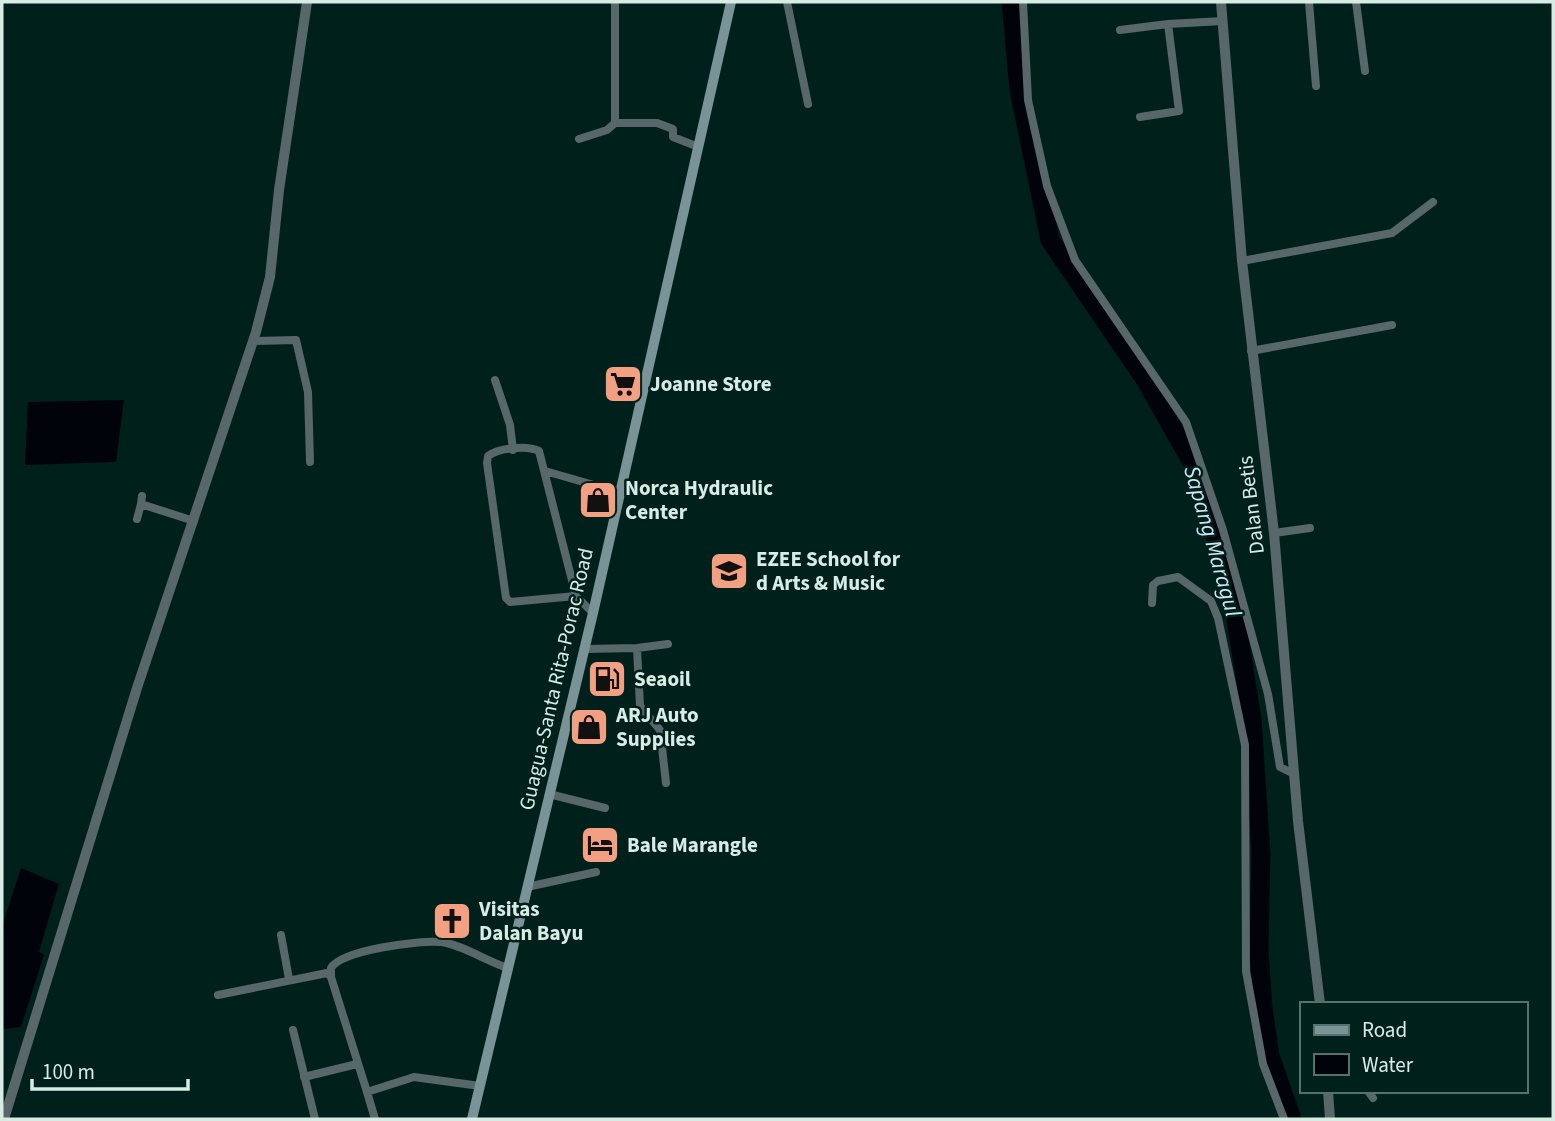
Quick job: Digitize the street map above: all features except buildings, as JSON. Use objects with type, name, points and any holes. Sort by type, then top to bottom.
[{"type":"main road","name":"Guagua-Santa Rita-Porac Road","points":[[472,1119],[593,612],[696,146],[731,2]]},
{"type":"street","points":[[4,1119],[64,917],[253,341],[270,277],[279,190],[307,2]]},
{"type":"street","points":[[615,2],[615,123]]},
{"type":"street","points":[[787,2],[808,104]]},
{"type":"street","points":[[1023,2],[1028,100],[1046,186],[1075,260],[1186,422],[1223,530],[1268,694],[1280,767],[1294,774]]},
{"type":"street","name":"Dalan Betis","points":[[1221,2],[1242,261],[1274,533],[1294,774],[1321,1002]]},
{"type":"street","points":[[1309,2],[1316,86]]},
{"type":"street","points":[[1356,2],[1365,71]]},
{"type":"street","points":[[1120,30],[1223,21]]},
{"type":"street","points":[[1140,117],[1180,111],[1168,24]]},
{"type":"street","points":[[579,139],[607,130],[615,123],[657,122],[673,129],[673,137],[696,146]]},
{"type":"street","points":[[1242,261],[1392,233],[1433,202]]},
{"type":"street","points":[[1251,351],[1392,325]]},
{"type":"street","points":[[253,341],[296,340],[308,392],[310,462]]},
{"type":"street","points":[[495,380],[510,425],[513,450]]},
{"type":"street","points":[[576,596],[510,602],[503,592],[487,463],[488,456],[494,452],[531,447],[539,450],[576,596],[593,612]]},
{"type":"street","points":[[545,471],[618,492]]},
{"type":"street","points":[[137,519],[141,500],[194,521]]},
{"type":"street","points":[[1274,533],[1310,528]]},
{"type":"street","points":[[1152,603],[1153,585],[1158,581],[1178,577],[1211,601],[1218,618],[1245,745],[1246,971],[1263,1064],[1284,1119]]},
{"type":"street","points":[[584,649],[637,648],[668,644]]},
{"type":"street","points":[[637,648],[640,706],[660,730],[666,783]]},
{"type":"street","points":[[549,794],[605,808]]},
{"type":"street","points":[[527,887],[596,872]]},
{"type":"street","points":[[281,935],[289,979]]},
{"type":"street","points":[[375,1119],[331,977],[331,968],[341,958],[416,942],[442,942],[463,948],[473,956],[508,968]]},
{"type":"street","points":[[218,995],[321,972],[331,977]]},
{"type":"street","points":[[293,1030],[315,1119]]},
{"type":"street","points":[[304,1077],[357,1064]]},
{"type":"street","points":[[367,1092],[414,1077],[480,1086]]},
{"type":"street","points":[[1328,1093],[1330,1119]]},
{"type":"water","points":[[124,400],[116,462],[25,465],[28,402]]},
{"type":"water","points":[[21,868],[59,884],[39,952],[44,955],[21,1027],[2,1029],[2,926]]},
{"type":"waterway","name":"Sapang Maragul","points":[[1011,2],[1019,90],[1050,240],[1146,381],[1193,464],[1231,589],[1252,719],[1261,854],[1259,950],[1263,1008],[1270,1056],[1292,1119]]},
{"type":"place","name":"Joanne Store","points":[[623,384]]},
{"type":"place","name":"Norca Hydraulic Center","points":[[598,500]]},
{"type":"place","name":"EZEE School for d Arts & Music","points":[[729,571]]},
{"type":"place","name":"Seaoil","points":[[607,679]]},
{"type":"place","name":"ARJ Auto Supplies","points":[[589,727]]},
{"type":"place","name":"Bale Marangle","points":[[600,845]]},
{"type":"place","name":"Visitas Dalan Bayu","points":[[452,921]]}]
